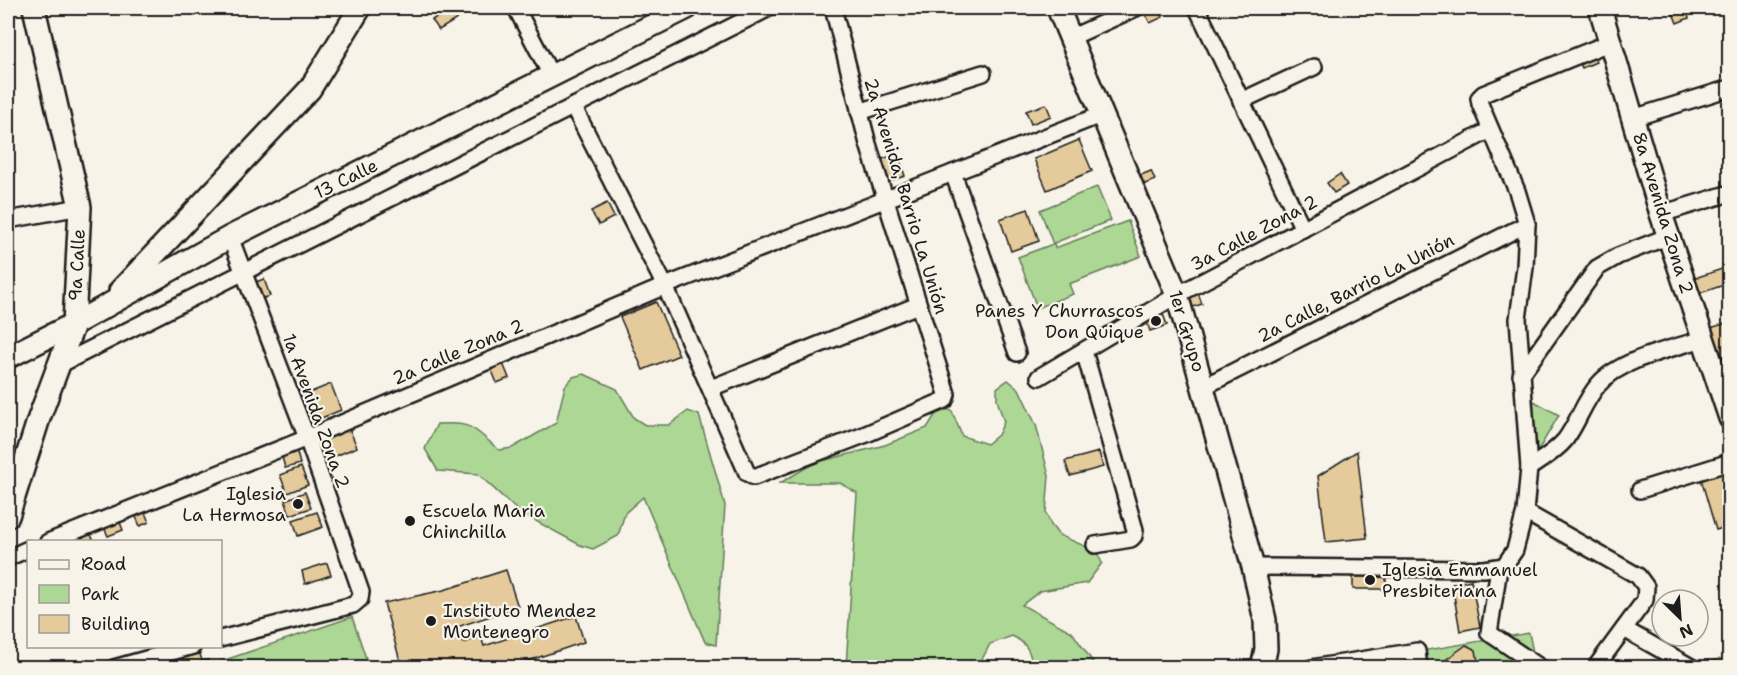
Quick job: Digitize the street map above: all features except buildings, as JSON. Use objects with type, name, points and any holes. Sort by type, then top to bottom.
[{"type":"street","name":"9a Calle","points":[[8,516],[39,417],[74,324],[80,207],[34,8]]},
{"type":"street","points":[[105,307],[310,90],[360,8]]},
{"type":"street","points":[[516,8],[552,77]]},
{"type":"street","name":"13 Calle","points":[[8,357],[74,324],[230,237],[687,8]]},
{"type":"street","points":[[59,365],[769,8]]},
{"type":"street","name":"2a Avenida, Barrio La Unión","points":[[711,388],[747,473],[754,477],[864,435],[945,400],[947,394],[885,201],[859,112],[833,8]]},
{"type":"street","name":"1er Grupo","points":[[1058,8],[1177,295],[1253,567],[1265,620],[1266,649],[1262,668]]},
{"type":"street","points":[[1070,38],[1136,8]]},
{"type":"street","points":[[1197,8],[1303,229]]},
{"type":"street","name":"8a Avenida Zona 2","points":[[1600,8],[1661,214],[1728,407]]},
{"type":"street","points":[[1541,668],[1489,633],[1502,567],[1515,550],[1525,512],[1529,468],[1518,319],[1525,267],[1527,224],[1517,191],[1479,98],[1483,94],[1611,42]]},
{"type":"street","points":[[1241,101],[1314,67]]},
{"type":"street","points":[[859,112],[983,73]]},
{"type":"street","points":[[1633,118],[1730,88]]},
{"type":"street","points":[[573,106],[665,286],[711,388],[918,305]]},
{"type":"street","name":"2a Calle Zona 2","points":[[53,540],[307,438],[665,286],[1103,114]]},
{"type":"street","name":"3a Calle Zona 2","points":[[1039,377],[1177,295],[1491,130]]},
{"type":"street","points":[[953,173],[1017,353]]},
{"type":"street","points":[[1661,214],[1730,193]]},
{"type":"street","points":[[8,220],[80,207]]},
{"type":"street","name":"2a Calle, Barrio La Unión","points":[[1203,387],[1527,224]]},
{"type":"street","points":[[1521,375],[1597,268],[1618,256],[1669,236]]},
{"type":"street","name":"1a Avenida Zona 2","points":[[222,638],[353,605],[360,599],[361,592],[307,438],[230,237]]},
{"type":"street","points":[[1529,468],[1556,450],[1566,439],[1589,398],[1599,384],[1611,374],[1627,364],[1703,339]]},
{"type":"street","points":[[1084,351],[1135,530],[1131,539],[1095,545]]},
{"type":"street","points":[[1640,490],[1730,462]]},
{"type":"street","points":[[1525,512],[1638,576],[1646,587],[1645,600],[1595,668]]},
{"type":"street","points":[[8,558],[27,549]]},
{"type":"street","points":[[1253,567],[1502,567]]},
{"type":"street","points":[[1624,629],[1693,668]]},
{"type":"street","points":[[114,668],[186,648]]},
{"type":"street","points":[[1311,668],[1417,651],[1419,660]]},
{"type":"green space","points":[[1097,187],[1111,220],[1054,243],[1055,248],[1128,221],[1141,256],[1069,284],[1073,294],[1037,308],[1018,257],[1053,244],[1040,210]]},
{"type":"green space","points":[[584,374],[617,389],[634,418],[645,425],[669,425],[688,411],[699,415],[725,505],[716,645],[705,642],[643,497],[625,513],[618,536],[593,549],[580,545],[519,512],[478,474],[438,471],[425,449],[437,424],[465,425],[483,436],[499,450],[512,448],[556,423],[565,386],[573,377]]},
{"type":"green space","points":[[1008,380],[1019,389],[1036,425],[1049,476],[1046,513],[1051,525],[1059,535],[1096,551],[1102,563],[1087,583],[1040,591],[1022,605],[1072,632],[1095,665],[1094,668],[1033,667],[1027,648],[1012,636],[990,644],[978,667],[846,667],[857,493],[840,483],[780,483],[814,463],[885,445],[927,428],[940,407],[952,411],[962,436],[987,444],[998,435],[1004,422],[997,400],[997,388]]},
{"type":"green space","points":[[1532,400],[1559,415],[1539,449],[1530,444],[1526,403]]},
{"type":"green space","points":[[352,617],[369,667],[221,667],[219,662]]},
{"type":"green space","points":[[1529,633],[1536,667],[1424,667],[1421,651]]},
{"type":"green space","points":[[1729,657],[1729,667],[1685,667]]},
{"type":"place","name":"Panes Y Churrascos Don Quique","points":[[1156,321]]},
{"type":"place","name":"Iglesia La Hermosa","points":[[298,504]]},
{"type":"place","name":"Escuela Maria Chinchilla","points":[[410,521]]},
{"type":"place","name":"Iglesia Emmanuel Presbiteriana","points":[[1370,580]]},
{"type":"place","name":"Instituto Mendez Montenegro","points":[[431,621]]}]
